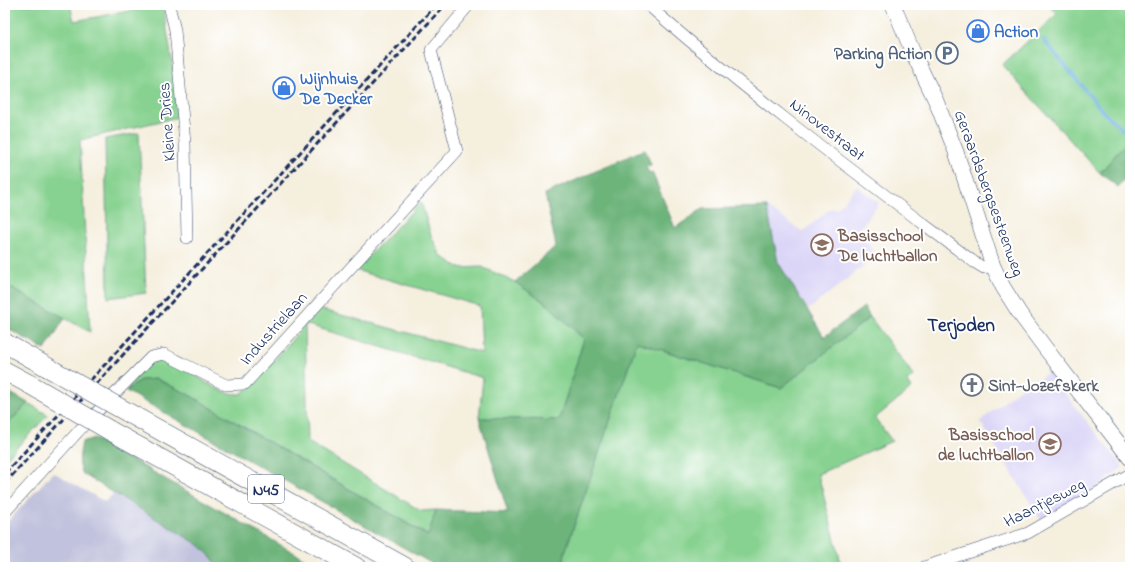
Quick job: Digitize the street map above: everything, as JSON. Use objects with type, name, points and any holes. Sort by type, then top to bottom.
[{"type":"highway","name":"N45","points":[[5,343],[406,567]]},
{"type":"highway","name":"N45","points":[[5,371],[356,567]]},
{"type":"main road","name":"Geraardsbergsesteenweg","points":[[893,5],[914,55],[936,101],[956,152],[993,266],[1003,287],[1020,314],[1130,458]]},
{"type":"street","name":"Kleine Dries","points":[[170,5],[175,30],[186,143],[187,238]]},
{"type":"street","name":"Industrielaan","points":[[5,512],[90,419],[151,357],[164,354],[226,385],[245,384],[457,151],[431,50],[468,5]]},
{"type":"street","name":"Ninovestraat","points":[[648,5],[684,36],[830,153],[974,262],[984,268],[993,266]]},
{"type":"street","name":"Haantjesweg","points":[[924,567],[1028,533],[1130,474]]},
{"type":"shaded area","name":"Basisschool De luchtballon","points":[[857,186],[879,203],[860,229],[876,256],[808,310],[778,262],[767,207],[803,232],[830,209],[838,208]]},
{"type":"shaded area","name":"Basisschool de luchtballon","points":[[1048,372],[1123,467],[1093,490],[1040,519],[980,421],[1029,382],[1030,383],[1036,378],[1038,380]]},
{"type":"shaded area","points":[[53,472],[105,502],[114,493],[199,545],[213,559],[217,567],[5,567],[5,525]]},
{"type":"green space","points":[[5,5],[70,5],[74,21],[163,5],[172,61],[178,117],[80,140],[90,332],[5,285]]},
{"type":"green space","points":[[1048,5],[1130,5],[1130,138],[1100,173],[1002,65],[1057,14]]},
{"type":"green space","points":[[139,133],[146,293],[108,298],[105,139]]},
{"type":"green space","points":[[1130,138],[1130,172],[1118,187],[1100,173]]},
{"type":"green space","points":[[645,149],[651,165],[646,167],[649,173],[652,172],[675,228],[702,209],[767,207],[778,262],[824,337],[864,307],[870,317],[781,388],[637,342],[565,552],[563,567],[438,567],[126,391],[141,380],[157,379],[193,397],[428,536],[436,510],[508,513],[479,418],[559,420],[584,339],[548,305],[515,282],[556,246],[545,194]]},
{"type":"green space","points":[[421,202],[431,235],[441,256],[460,268],[482,267],[515,282],[548,305],[584,339],[559,420],[479,418],[483,378],[305,324],[319,309],[482,353],[480,306],[355,270]]},
{"type":"green space","points":[[5,285],[65,318],[45,350],[5,327]]},
{"type":"green space","points":[[870,317],[914,376],[907,381],[912,388],[875,418],[892,441],[818,474],[842,567],[563,567],[565,552],[637,342],[781,388]]},
{"type":"green space","points":[[305,325],[308,442],[421,511],[436,510],[429,536],[193,397],[157,379],[141,380],[126,391],[143,369],[153,363],[163,361],[172,362],[182,367],[222,391],[241,394],[272,364]]},
{"type":"green space","points":[[5,390],[28,403],[8,424],[5,422]]},
{"type":"green space","points":[[28,403],[48,415],[5,460],[5,422],[8,423]]},
{"type":"green space","points":[[94,438],[319,567],[217,567],[213,559],[199,545],[83,474],[80,466],[82,442]]},
{"type":"waterway","points":[[1043,39],[1105,114],[1130,136]]},
{"type":"railway","points":[[5,473],[436,5]]},
{"type":"railway","points":[[5,483],[445,5]]},
{"type":"place","name":"Action","points":[[978,31]]},
{"type":"place","name":"Parking Action","points":[[947,53]]},
{"type":"place","name":"Wijnhuis De Decker","points":[[284,88]]},
{"type":"place","name":"Basisschool De luchtballon","points":[[822,245]]},
{"type":"place","name":"Sint-Jozefskerk","points":[[972,385]]},
{"type":"place","name":"Basisschool de luchtballon","points":[[1050,444]]},
{"type":"district","name":"Terjoden","points":[[961,324]]}]
